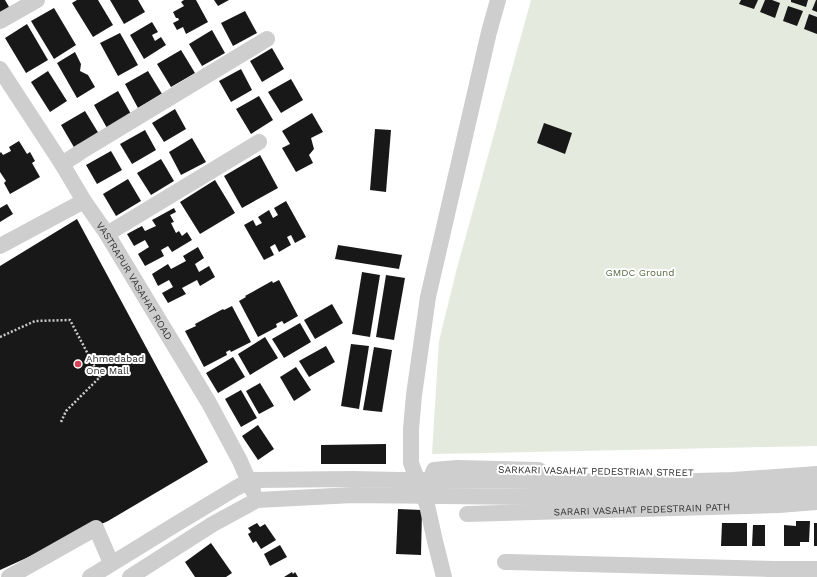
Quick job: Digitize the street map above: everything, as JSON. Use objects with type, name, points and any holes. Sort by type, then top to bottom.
[{"type":"street","points":[[0,21],[37,0]]},
{"type":"street","points":[[444,577],[424,495],[424,480],[411,463],[411,429],[414,395],[428,297],[498,0]]},
{"type":"street","points":[[62,164],[267,38]]},
{"type":"street","name":"VASTRAPUR VASAHAT ROAD","points":[[0,69],[62,164],[84,201],[107,234],[209,403],[240,461],[257,500]]},
{"type":"street","points":[[107,234],[259,142]]},
{"type":"street","points":[[0,246],[84,201]]},
{"type":"street","name":"SARKARI VASAHAT PEDESTRIAN STREET","points":[[424,480],[434,470],[457,468],[677,474],[817,465]]},
{"type":"street","points":[[90,577],[111,563],[252,480],[353,479],[567,482],[667,481],[733,480],[817,474]]},
{"type":"street","points":[[130,577],[214,524],[257,500],[354,495],[536,497],[625,496],[754,493],[817,488]]},
{"type":"street","name":"SARARI VASAHAT PEDESTRAIN PATH","points":[[467,514],[779,505],[817,502]]},
{"type":"street","points":[[10,577],[96,528],[111,563]]},
{"type":"street","points":[[505,562],[774,573],[817,568]]},
{"type":"path","points":[[0,337],[35,321],[70,320],[100,377],[66,411],[61,422]]},
{"type":"green space","name":"GMDC Ground","points":[[531,0],[817,0],[817,446],[432,454],[439,341],[457,268]]},
{"type":"building","points":[[0,0],[5,0],[12,12],[0,19]]},
{"type":"building","points":[[77,0],[98,0],[113,25],[93,37],[72,3]]},
{"type":"building","points":[[110,0],[138,0],[145,12],[124,24]]},
{"type":"building","points":[[184,0],[196,0],[208,22],[186,34],[183,27],[177,30],[173,23],[179,20],[173,12],[184,6],[181,2]]},
{"type":"building","points":[[214,0],[229,0],[218,6]]},
{"type":"building","points":[[741,0],[758,0],[754,9],[739,4]]},
{"type":"building","points":[[765,0],[772,0],[780,3],[775,18],[760,12]]},
{"type":"building","points":[[791,0],[808,0],[806,7],[791,2]]},
{"type":"building","points":[[817,0],[817,12],[812,10]]},
{"type":"building","points":[[788,6],[803,11],[797,26],[783,21]]},
{"type":"building","points":[[54,8],[76,45],[54,59],[31,21]]},
{"type":"building","points":[[245,11],[257,33],[233,46],[221,23]]},
{"type":"building","points":[[809,14],[817,17],[817,34],[804,29]]},
{"type":"building","points":[[152,22],[158,32],[152,35],[155,41],[161,37],[166,45],[144,59],[130,35]]},
{"type":"building","points":[[27,24],[48,60],[26,73],[5,38]]},
{"type":"building","points":[[212,30],[225,53],[202,66],[189,44]]},
{"type":"building","points":[[120,33],[138,65],[118,76],[100,43]]},
{"type":"building","points":[[272,48],[284,69],[262,82],[250,61]]},
{"type":"building","points":[[181,50],[195,73],[171,87],[157,64]]},
{"type":"building","points":[[75,52],[81,64],[80,71],[88,75],[95,87],[77,98],[57,63]]},
{"type":"building","points":[[241,69],[252,90],[231,102],[219,81]]},
{"type":"building","points":[[48,71],[67,101],[50,112],[31,82]]},
{"type":"building","points":[[148,71],[162,94],[138,108],[125,84]]},
{"type":"building","points":[[291,79],[303,100],[281,113],[268,92]]},
{"type":"building","points":[[118,91],[131,114],[107,128],[94,105]]},
{"type":"building","points":[[259,96],[273,120],[251,134],[236,109]]},
{"type":"building","points":[[175,109],[186,129],[164,142],[152,123]]},
{"type":"building","points":[[85,111],[99,134],[75,149],[61,125]]},
{"type":"building","points":[[312,113],[323,132],[311,138],[314,149],[309,155],[313,163],[296,172],[282,148],[290,144],[282,131]]},
{"type":"building","points":[[544,123],[572,133],[565,154],[537,143]]},
{"type":"building","points":[[375,129],[391,130],[386,192],[370,190]]},
{"type":"building","points":[[145,130],[156,150],[132,164],[120,144]]},
{"type":"building","points":[[192,138],[206,162],[181,175],[169,152]]},
{"type":"building","points":[[19,141],[27,154],[30,152],[35,161],[32,163],[40,177],[10,194],[4,183],[6,181],[0,172],[0,153],[1,152],[3,155],[11,151],[9,147]]},
{"type":"building","points":[[111,151],[122,170],[97,184],[86,165]]},
{"type":"building","points":[[260,155],[278,188],[242,208],[224,176]]},
{"type":"building","points":[[161,159],[174,181],[151,195],[137,173]]},
{"type":"building","points":[[128,179],[141,201],[116,216],[103,194]]},
{"type":"building","points":[[215,180],[235,213],[200,234],[180,202]]},
{"type":"building","points":[[286,201],[306,237],[295,243],[291,235],[287,237],[291,245],[279,252],[275,244],[270,247],[274,255],[264,260],[244,225],[253,220],[256,226],[262,223],[258,217],[269,210],[273,218],[278,215],[274,208]]},
{"type":"building","points":[[7,204],[13,214],[0,222],[0,208]]},
{"type":"building","points":[[174,208],[176,212],[170,215],[174,222],[171,223],[176,233],[179,231],[182,236],[187,232],[192,240],[172,252],[168,246],[161,250],[164,256],[145,266],[138,254],[149,247],[145,240],[134,246],[127,234],[142,226],[145,231],[156,226],[152,220]]},
{"type":"building","name":"Ahmedabad One Mall","points":[[77,219],[208,462],[108,521],[0,570],[0,266]]},
{"type":"building","points":[[338,245],[402,255],[399,269],[335,259]]},
{"type":"building","points":[[198,247],[204,258],[195,264],[199,272],[209,266],[215,277],[200,286],[197,280],[182,288],[186,294],[168,303],[162,293],[173,287],[169,280],[158,286],[152,274],[168,264],[171,269],[186,261],[183,256]]},
{"type":"building","points":[[362,272],[380,275],[370,337],[352,334]]},
{"type":"building","points":[[386,275],[405,278],[394,340],[376,337]]},
{"type":"building","points":[[279,280],[298,316],[284,324],[282,321],[276,324],[277,327],[258,337],[239,301],[272,281],[273,283]]},
{"type":"building","points":[[332,304],[343,323],[315,339],[304,320]]},
{"type":"building","points":[[232,306],[251,342],[231,352],[230,350],[226,352],[227,355],[204,367],[185,331],[223,309],[224,310]]},
{"type":"building","points":[[300,323],[311,342],[284,358],[272,339]]},
{"type":"building","points":[[265,337],[278,358],[250,375],[238,354]]},
{"type":"building","points":[[351,344],[369,346],[359,409],[341,406]]},
{"type":"building","points":[[326,346],[335,362],[309,377],[299,361]]},
{"type":"building","points":[[374,347],[392,350],[382,412],[363,410]]},
{"type":"building","points":[[233,357],[245,377],[218,393],[206,373]]},
{"type":"building","points":[[296,367],[311,390],[294,401],[280,377]]},
{"type":"building","points":[[260,383],[274,406],[259,414],[246,391]]},
{"type":"building","points":[[241,390],[257,418],[241,427],[225,399]]},
{"type":"building","points":[[258,425],[274,449],[258,460],[242,436]]},
{"type":"building","points":[[386,444],[386,464],[321,464],[321,445]]},
{"type":"building","points":[[398,509],[422,510],[421,555],[396,554]]},
{"type":"building","points":[[796,521],[810,521],[809,542],[800,542],[800,546],[784,546],[784,525],[796,526]]},
{"type":"building","points":[[257,523],[260,527],[265,524],[276,540],[261,549],[256,541],[253,543],[248,534],[251,532],[248,528]]},
{"type":"building","points":[[722,523],[747,523],[747,546],[721,546]]},
{"type":"building","points":[[814,523],[817,523],[817,546],[814,546]]},
{"type":"building","points":[[753,525],[765,525],[765,546],[752,546]]},
{"type":"building","points":[[211,543],[232,573],[226,577],[195,577],[185,562]]},
{"type":"building","points":[[280,545],[287,557],[270,566],[264,554]]},
{"type":"building","points":[[292,572],[293,574],[295,572],[298,577],[284,577]]},
{"type":"place","name":"Ahmedabad One Mall","points":[[78,364]]}]
